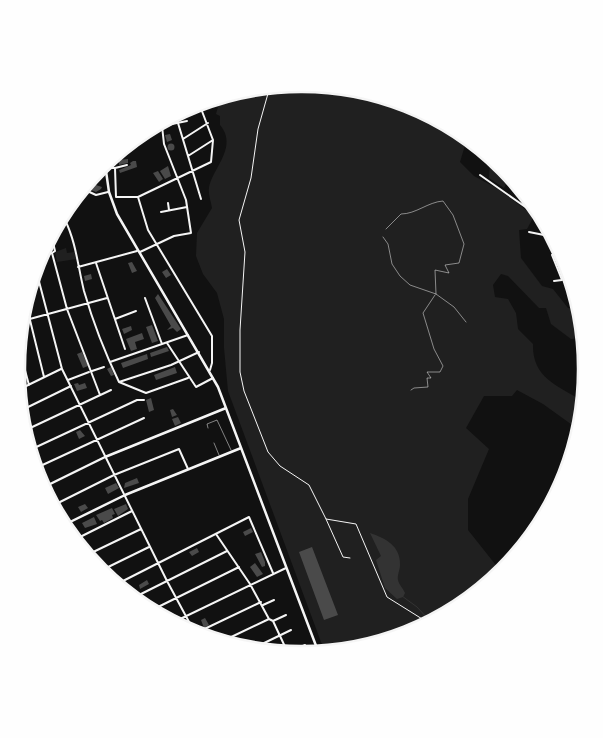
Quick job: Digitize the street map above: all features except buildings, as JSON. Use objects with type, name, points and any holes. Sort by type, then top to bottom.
[{"type":"street","points":[[268,95],[258,129],[251,178],[239,220],[244,252],[240,372],[244,391],[267,452],[280,466],[309,485],[343,557],[350,558]]},
{"type":"street","points":[[115,168],[116,197],[138,197],[211,162],[214,140],[203,111]]},
{"type":"street","points":[[174,124],[187,121]]},
{"type":"street","points":[[178,123],[201,199]]},
{"type":"street","points":[[183,139],[208,123]]},
{"type":"street","points":[[78,267],[138,252],[174,236],[191,233],[187,207],[164,144],[162,130]]},
{"type":"street","points":[[188,156],[207,141],[214,140]]},
{"type":"street","points":[[111,168],[127,165]]},
{"type":"street","points":[[106,173],[109,192],[117,214],[210,370],[316,645]]},
{"type":"street","points":[[480,175],[523,204]]},
{"type":"street","points":[[90,192],[96,195],[109,192]]},
{"type":"street","points":[[138,197],[148,230],[212,336],[212,363],[210,370]]},
{"type":"street","points":[[168,203],[169,210]]},
{"type":"street","points":[[161,212],[187,207]]},
{"type":"street","points":[[66,224],[72,235],[88,303],[119,382],[146,393],[188,378]]},
{"type":"street","points":[[529,232],[543,235]]},
{"type":"street","points":[[54,247],[55,251],[52,253],[67,309],[100,395]]},
{"type":"street","points":[[553,255],[562,280],[554,281]]},
{"type":"street","points":[[96,263],[126,348]]},
{"type":"street","points":[[39,282],[62,369],[166,582],[189,621]]},
{"type":"street","points":[[44,378],[30,319],[107,298]]},
{"type":"street","points":[[145,298],[162,344]]},
{"type":"street","points":[[115,319],[136,311]]},
{"type":"street","points":[[110,362],[188,334]]},
{"type":"street","points":[[167,343],[188,378],[196,387],[213,378]]},
{"type":"street","points":[[119,382],[199,352]]},
{"type":"street","points":[[68,380],[104,367]]},
{"type":"street","points":[[26,386],[62,369]]},
{"type":"street","points":[[25,372],[29,385]]},
{"type":"street","points":[[27,407],[70,386]]},
{"type":"street","points":[[31,428],[111,390]]},
{"type":"street","points":[[36,447],[88,421],[137,400],[144,400]]},
{"type":"street","points":[[50,484],[105,457],[226,408]]},
{"type":"street","points":[[42,465],[144,418]]},
{"type":"street","points":[[71,521],[125,495],[241,448]]},
{"type":"street","points":[[60,502],[114,475],[179,449],[188,469]]},
{"type":"street","points":[[81,536],[132,511]]},
{"type":"street","points":[[124,581],[249,517],[273,573]]},
{"type":"street","points":[[326,519],[356,524],[387,597],[421,618]]},
{"type":"street","points":[[94,551],[141,528]]},
{"type":"street","points":[[216,534],[250,584],[285,645]]},
{"type":"street","points":[[108,567],[149,546]]},
{"type":"street","points":[[142,594],[227,551]]},
{"type":"street","points":[[160,606],[239,567]]},
{"type":"street","points":[[182,618],[287,567]]},
{"type":"street","points":[[263,605],[274,600]]},
{"type":"street","points":[[206,628],[261,602]]},
{"type":"street","points":[[273,621],[286,615]]},
{"type":"street","points":[[233,637],[269,619]]},
{"type":"street","points":[[264,643],[291,630]]},
{"type":"lane","points":[[208,428],[207,424],[217,420],[231,452]]},
{"type":"lane","points":[[214,443],[219,456]]},
{"type":"path","points":[[386,230],[401,214],[408,214],[432,202],[443,201],[453,215],[464,244],[459,263],[445,265],[449,273],[435,270],[436,294],[423,312],[434,349],[443,366],[440,372],[428,372],[431,378],[427,378],[428,387],[411,390]]},
{"type":"path","points":[[383,237],[388,244],[392,264],[400,276],[421,290],[436,294],[454,307],[466,322]]},
{"type":"shaded area","points":[[302,92],[338,95],[373,102],[424,121],[465,146],[460,162],[474,176],[498,189],[529,212],[533,218],[527,229],[519,230],[521,258],[542,286],[553,289],[568,308],[572,309],[576,338],[571,339],[551,324],[546,308],[539,308],[508,276],[501,274],[493,285],[495,297],[508,299],[516,313],[518,329],[533,344],[534,355],[541,372],[547,379],[576,397],[573,425],[543,404],[517,390],[512,396],[484,396],[466,428],[489,449],[468,499],[468,530],[497,565],[455,599],[424,617],[390,631],[355,640],[322,645],[228,391],[224,348],[224,319],[217,293],[203,274],[196,256],[197,233],[212,208],[209,188],[227,142],[225,133],[220,125],[220,116],[216,114],[218,105],[230,102],[265,95]]},
{"type":"shaded area","points":[[490,166],[506,184],[504,188],[489,178]]},
{"type":"shaded area","points":[[66,248],[67,253],[75,252],[76,259],[57,262],[55,252]]},
{"type":"shaded area","points":[[370,533],[386,540],[398,553],[400,565],[398,580],[405,593],[403,597],[397,599],[385,588],[376,560],[381,556]]},
{"type":"waterway","points":[[402,596],[425,616]]}]
